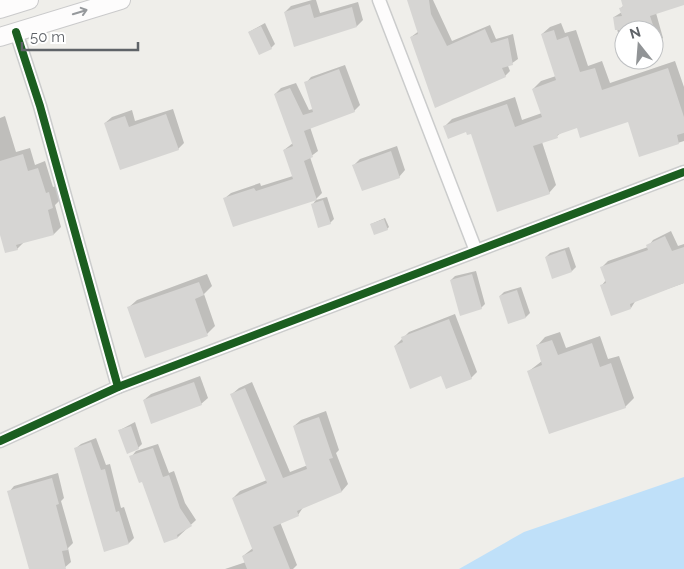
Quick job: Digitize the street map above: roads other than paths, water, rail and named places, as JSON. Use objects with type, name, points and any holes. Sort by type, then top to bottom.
[{"type":"main road","points":[[0,9],[29,0]]},
{"type":"main road","points":[[8,35],[121,0]]},
{"type":"street","points":[[379,0],[476,252]]},
{"type":"street","points":[[8,35],[40,106],[118,387]]},
{"type":"street","points":[[0,441],[118,387],[684,172]]},
{"type":"water","points":[[684,477],[684,569],[459,569],[524,532]]}]
